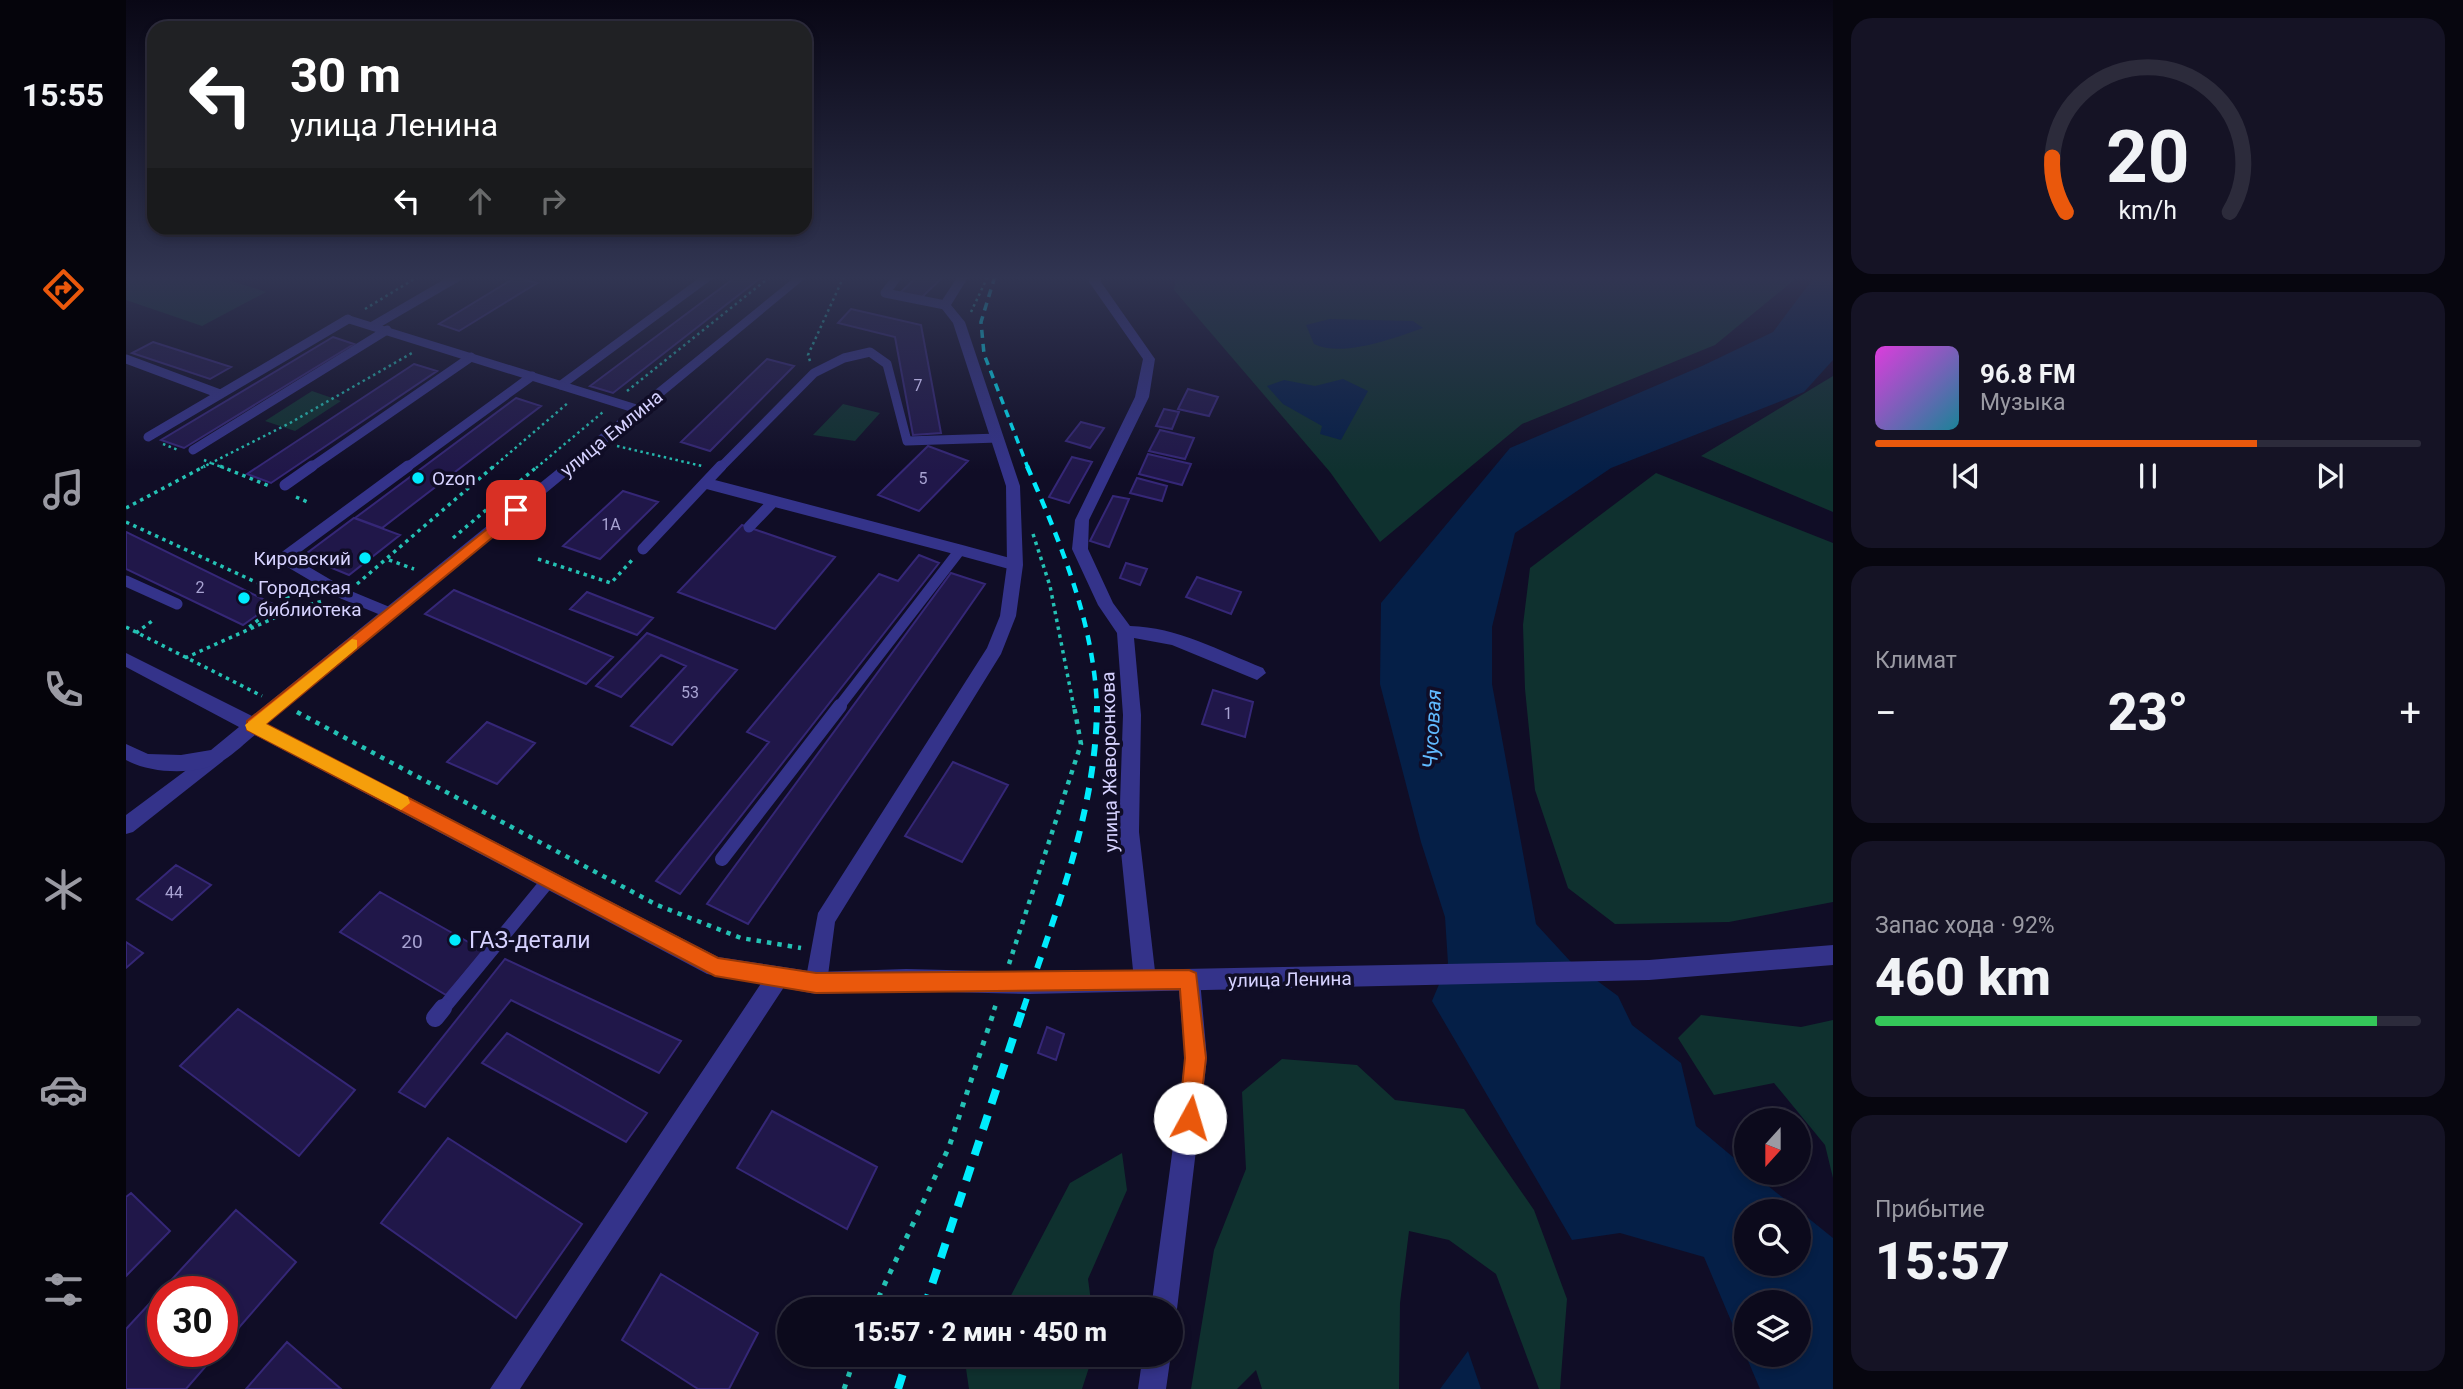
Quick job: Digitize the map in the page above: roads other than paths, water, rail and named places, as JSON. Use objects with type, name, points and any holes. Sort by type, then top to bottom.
[{"type":"street","points":[[421,341],[640,410]]},
{"type":"street","name":"улица Емлина","points":[[126,826],[216,756],[724,341]]},
{"type":"street","points":[[816,983],[825,920],[995,650],[1008,616],[1015,565],[1013,486],[965,341]]},
{"type":"street","points":[[1136,341],[1149,359],[1142,397],[1082,520],[1080,549],[1106,606],[1125,632],[1138,631],[1167,638],[1257,673]]},
{"type":"street","name":"улица Жаворонкова","points":[[1125,632],[1132,715],[1129,832],[1145,980]]},
{"type":"street","name":"улица Ленина","points":[[126,659],[715,967],[816,983],[1003,980],[1029,983],[1649,970],[1833,955]]},
{"type":"street","points":[[126,751],[138,760],[165,764],[216,756]]},
{"type":"street","points":[[504,1389],[778,977]]},
{"type":"street","points":[[1166,1297],[1196,1058],[1189,980]]},
{"type":"street","points":[[1153,1389],[1156,1367]]},
{"type":"lane","points":[[148,438],[311,341]]},
{"type":"lane","points":[[190,452],[370,341]]},
{"type":"lane","points":[[561,384],[620,341]]},
{"type":"lane","points":[[643,549],[814,373],[844,358],[870,352],[887,364],[907,441],[998,438]]},
{"type":"lane","points":[[280,487],[471,357]]},
{"type":"lane","points":[[126,359],[220,394]]},
{"type":"lane","points":[[390,613],[344,594],[283,558],[531,376]]},
{"type":"lane","points":[[705,483],[772,503],[1015,565]]},
{"type":"lane","points":[[749,527],[772,503]]},
{"type":"lane","points":[[722,859],[960,550]]},
{"type":"lane","points":[[126,582],[177,604]]},
{"type":"lane","points":[[435,1018],[549,880]]},
{"type":"water","points":[[1313,341],[1384,341],[1339,349],[1314,344]]},
{"type":"water","name":"Чусовая","points":[[1755,341],[1833,341],[1833,360],[1804,392],[1611,468],[1515,533],[1492,627],[1492,684],[1536,924],[1570,961],[1618,996],[1632,1025],[1681,1063],[1696,1126],[1734,1158],[1734,1185],[1767,1185],[1784,1199],[1734,1199],[1734,1276],[1811,1276],[1811,1220],[1833,1238],[1833,1389],[1760,1389],[1751,1367],[1811,1367],[1811,1290],[1734,1290],[1734,1328],[1704,1257],[1620,1233],[1572,1240],[1432,1001],[1448,963],[1445,917],[1421,842],[1380,684],[1381,603],[1510,448]]},
{"type":"water","points":[[1343,379],[1368,391],[1341,440],[1320,434],[1322,426],[1283,404],[1267,386],[1284,380],[1315,386]]},
{"type":"water","points":[[1468,1351],[1481,1389],[1440,1389]]},
{"type":"railway","points":[[983,341],[984,354],[1028,468]]},
{"type":"railway","points":[[1027,466],[1074,584],[1090,645],[1097,707]]},
{"type":"railway","points":[[1023,1010],[1061,898],[1082,823],[1090,785],[1097,707]]},
{"type":"railway","points":[[928,1297],[1023,1008]]},
{"type":"railway","points":[[898,1389],[905,1367]]},
{"type":"place","name":"Ozon","points":[[418,478]]},
{"type":"place","name":"Кировский","points":[[365,558]]},
{"type":"place","name":"Городская библиотека","points":[[244,598]]},
{"type":"place","name":"ГАЗ-детали","points":[[455,940]]}]
